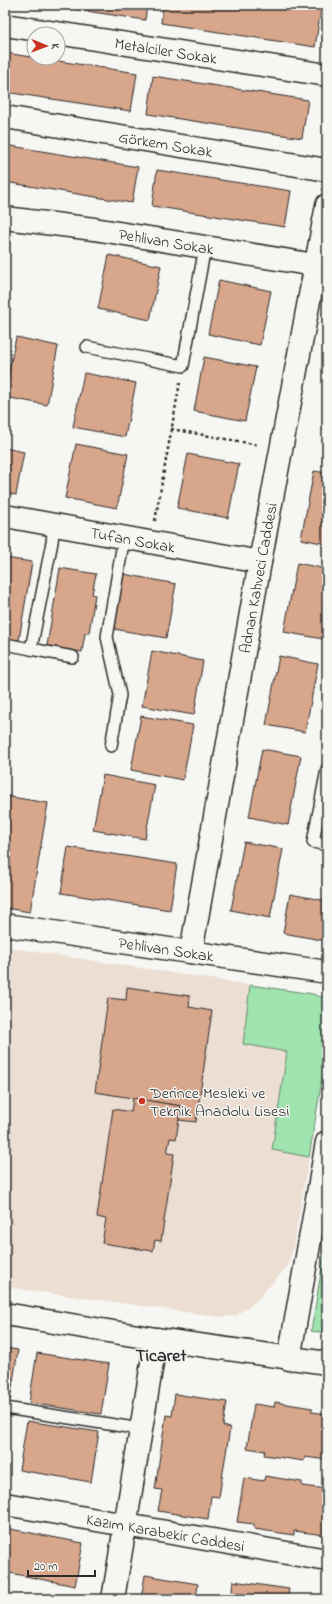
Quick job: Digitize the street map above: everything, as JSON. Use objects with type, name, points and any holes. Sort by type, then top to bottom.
[{"type":"street","name":"Metalciler Sokak","points":[[5,25],[327,75]]},
{"type":"street","name":"Görkem Sokak","points":[[5,117],[327,170]]},
{"type":"street","name":"Adnan Kahveci Caddesi","points":[[191,952],[281,449],[321,266],[327,205]]},
{"type":"street","name":"Pehlivan Sokak","points":[[5,218],[94,229],[321,266]]},
{"type":"street","name":"Tufan Sokak","points":[[5,516],[260,562]]},
{"type":"street","name":"Pehlivan Sokak","points":[[5,925],[327,972]]},
{"type":"street","points":[[289,1359],[327,1142]]},
{"type":"street","points":[[5,1314],[156,1339],[289,1359],[327,1363]]},
{"type":"street","points":[[113,1599],[156,1339]]},
{"type":"street","name":"Kazım Karabekir Caddesi","points":[[5,1504],[327,1560]]},
{"type":"lane","points":[[87,347],[183,366],[205,247]]},
{"type":"lane","points":[[31,649],[54,525]]},
{"type":"lane","points":[[111,746],[120,695],[107,637],[124,537]]},
{"type":"lane","points":[[5,644],[74,657]]},
{"type":"lane","points":[[327,769],[313,842],[327,845]]},
{"type":"lane","points":[[5,1408],[141,1429]]},
{"type":"path","points":[[150,542],[183,366]]},
{"type":"path","points":[[171,429],[281,449]]},
{"type":"shaded area","name":"Derince Mesleki ve Teknik Anadolu Lisesi","points":[[5,947],[250,985],[243,1044],[287,1052],[272,1150],[309,1157],[293,1248],[288,1266],[255,1302],[235,1316],[222,1317],[5,1287]]},
{"type":"green space","points":[[250,985],[313,994],[323,998],[327,1007],[327,1050],[309,1157],[272,1150],[287,1052],[243,1044]]},
{"type":"green space","points":[[327,1238],[327,1333],[311,1331]]},
{"type":"building","points":[[47,5],[147,5],[145,20]]},
{"type":"building","points":[[163,5],[296,5],[321,9],[315,47],[161,23]]},
{"type":"building","points":[[5,53],[26,56],[26,66],[66,66],[66,62],[137,73],[131,111],[5,92]]},
{"type":"building","points":[[153,76],[308,100],[302,138],[148,114]]},
{"type":"building","points":[[5,145],[138,167],[132,203],[5,182]]},
{"type":"building","points":[[157,170],[291,191],[285,227],[152,206]]},
{"type":"building","points":[[109,255],[161,266],[150,320],[98,309]]},
{"type":"building","points":[[219,280],[271,291],[260,345],[208,334]]},
{"type":"building","points":[[16,337],[58,346],[47,405],[5,397]]},
{"type":"building","points":[[204,357],[256,367],[245,421],[194,411]]},
{"type":"building","points":[[84,373],[136,383],[125,437],[73,427]]},
{"type":"building","points":[[327,413],[327,431],[323,431]]},
{"type":"building","points":[[76,444],[128,454],[117,508],[65,498]]},
{"type":"building","points":[[5,448],[24,452],[16,495],[5,493]]},
{"type":"building","points":[[188,454],[239,464],[228,518],[177,508]]},
{"type":"building","points":[[314,471],[327,473],[327,544],[301,539]]},
{"type":"building","points":[[5,558],[32,562],[19,640],[5,638]]},
{"type":"building","points":[[297,563],[327,569],[327,616],[323,639],[284,632]]},
{"type":"building","points":[[60,568],[96,574],[92,594],[95,595],[89,633],[85,633],[82,652],[47,646]]},
{"type":"building","points":[[124,574],[176,584],[166,638],[114,629]]},
{"type":"building","points":[[152,651],[203,661],[194,715],[142,706]]},
{"type":"building","points":[[279,656],[318,664],[305,732],[266,725]]},
{"type":"building","points":[[141,716],[193,725],[183,780],[131,770]]},
{"type":"building","points":[[262,749],[301,756],[288,825],[249,817]]},
{"type":"building","points":[[103,775],[155,785],[145,839],[93,830]]},
{"type":"building","points":[[5,796],[48,803],[30,912],[5,908]]},
{"type":"building","points":[[244,842],[283,849],[270,918],[231,910]]},
{"type":"building","points":[[68,847],[177,864],[170,910],[61,893]]},
{"type":"building","points":[[290,894],[327,901],[327,941],[283,933]]},
{"type":"building","points":[[127,987],[190,996],[189,1007],[212,1011],[196,1122],[179,1120],[181,1106],[95,1092],[108,998],[126,1000]]},
{"type":"building","points":[[133,1098],[181,1106],[176,1139],[170,1138],[167,1153],[174,1154],[161,1241],[155,1240],[153,1251],[102,1243],[106,1219],[97,1217],[113,1109],[131,1112]]},
{"type":"building","points":[[5,1348],[18,1350],[10,1400],[5,1399]]},
{"type":"building","points":[[37,1353],[109,1364],[101,1414],[29,1403]]},
{"type":"building","points":[[175,1394],[227,1402],[223,1426],[230,1428],[219,1497],[211,1496],[208,1519],[158,1511],[162,1490],[155,1489],[166,1415],[172,1416]]},
{"type":"building","points":[[275,1402],[312,1408],[312,1412],[327,1414],[327,1460],[305,1457],[304,1461],[264,1455],[265,1451],[247,1448],[254,1404],[274,1407]]},
{"type":"building","points":[[27,1421],[99,1432],[91,1482],[19,1470]]},
{"type":"building","points":[[265,1476],[302,1482],[302,1486],[327,1489],[327,1539],[323,1539],[324,1535],[294,1531],[294,1535],[254,1529],[254,1524],[237,1522],[244,1478],[264,1481]]},
{"type":"building","points":[[5,1528],[83,1543],[75,1586],[5,1572]]},
{"type":"building","points":[[145,1575],[198,1584],[196,1599],[141,1599]]},
{"type":"building","points":[[233,1581],[289,1589],[287,1599],[231,1599]]},
{"type":"place","name":"Derince Mesleki ve Teknik Anadolu Lisesi","points":[[142,1101]]},
{"type":"district","name":"Ticaret","points":[[161,1355]]}]
